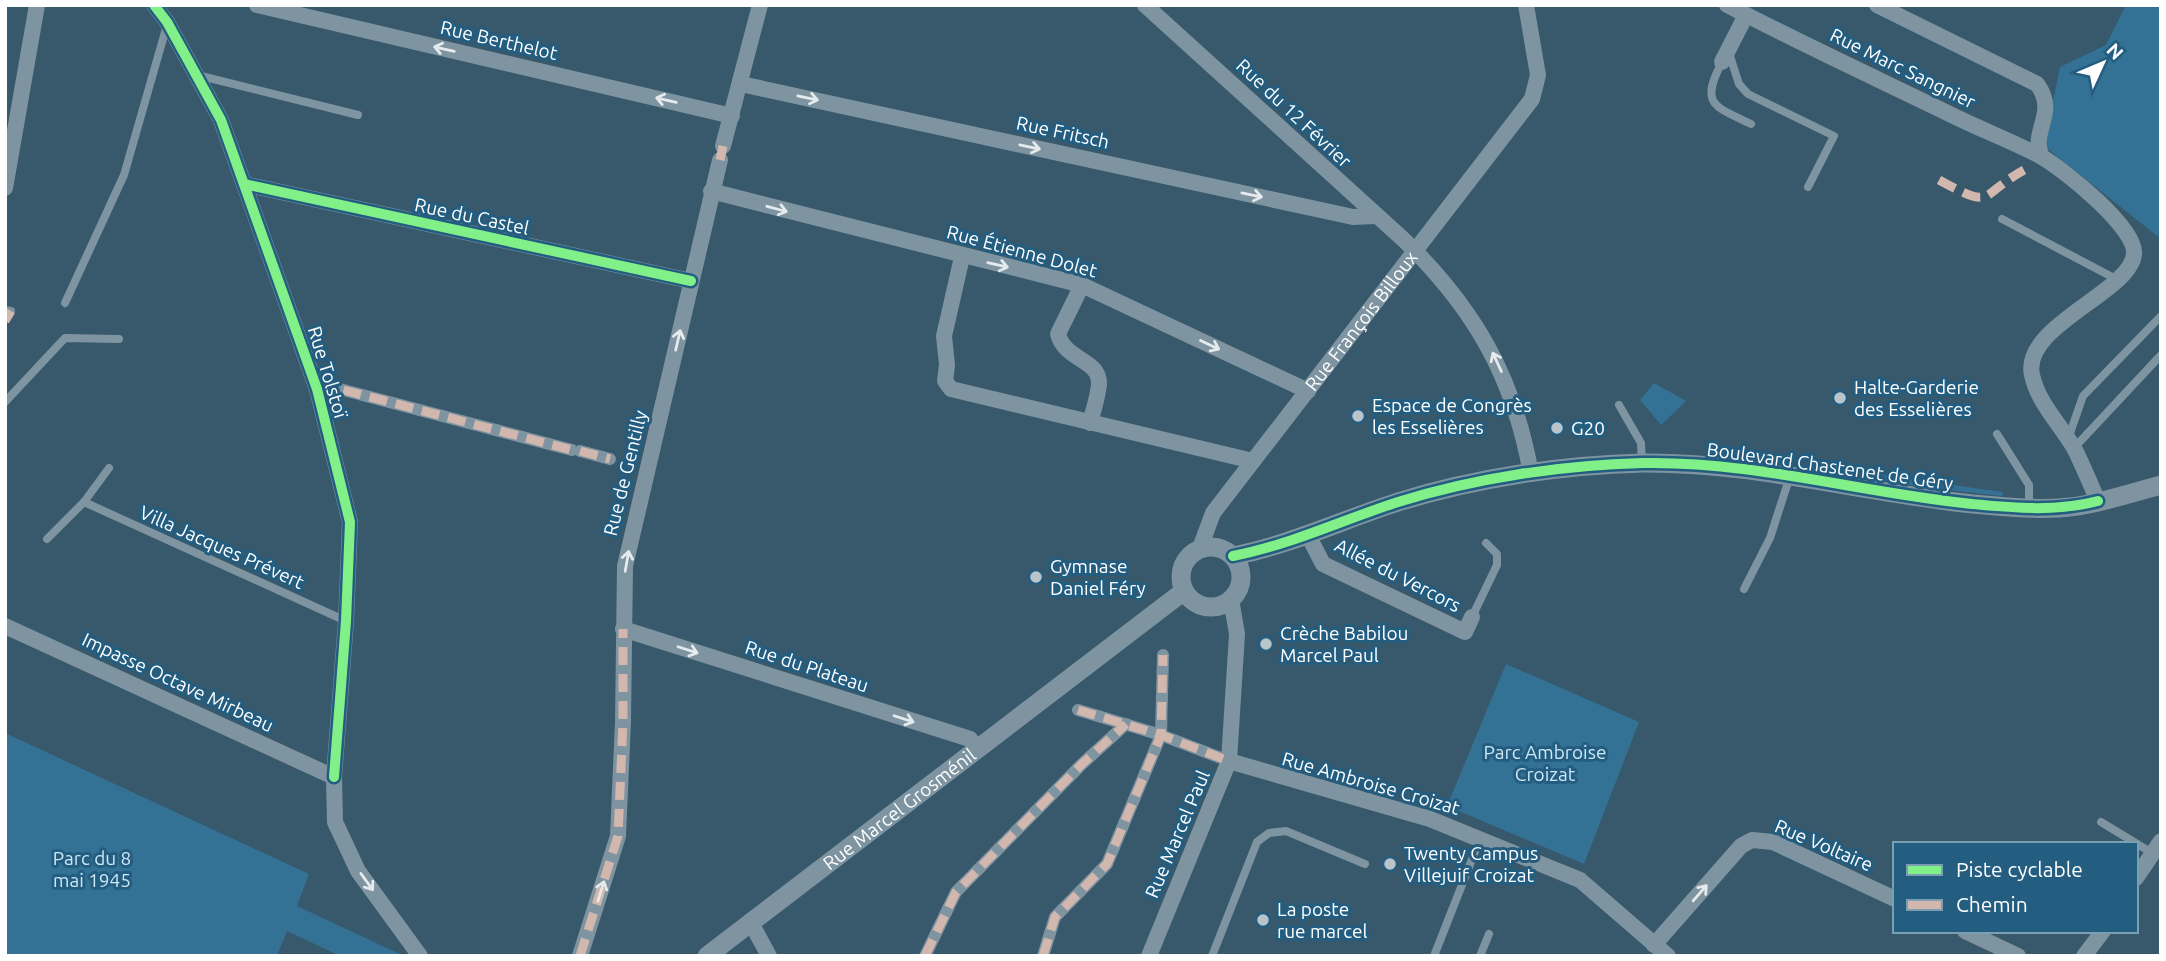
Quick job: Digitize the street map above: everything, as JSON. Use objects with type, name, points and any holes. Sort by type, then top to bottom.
[{"type":"street","points":[[5,188],[37,5]]},
{"type":"street","name":"Rue Tolstoï","points":[[154,5],[167,22],[221,120],[317,389],[350,522],[346,621],[334,777],[335,822],[345,847],[420,956]]},
{"type":"street","name":"Rue de Gentilly","points":[[580,956],[618,836],[625,566],[712,191],[760,5]]},
{"type":"street","name":"Rue du 12 Février","points":[[1145,5],[1415,251],[1461,302],[1495,358],[1520,419],[1531,474]]},
{"type":"street","name":"Rue François Billoux","points":[[1200,548],[1213,513],[1532,99],[1538,75],[1526,5]]},
{"type":"street","name":"Rue Marc Sangnier","points":[[1727,5],[1749,10],[2042,157],[2108,210],[2131,238],[2134,254],[2129,268],[2061,322],[2040,346],[2031,371],[2037,391],[2071,444],[2098,501]]},
{"type":"street","points":[[1877,5],[2037,84],[2047,107],[2038,144],[2042,157]]},
{"type":"street","name":"Rue Berthelot","points":[[267,6],[732,116]]},
{"type":"street","points":[[1725,56],[1749,10]]},
{"type":"street","name":"Rue Fritsch","points":[[741,83],[1353,217],[1376,216]]},
{"type":"street","name":"Rue du Castel","points":[[244,184],[691,281]]},
{"type":"street","name":"Rue Étienne Dolet","points":[[712,191],[962,257],[1082,285],[1308,391]]},
{"type":"street","points":[[962,257],[944,336],[947,385],[956,391],[1253,461]]},
{"type":"street","points":[[1082,285],[1058,334],[1069,354],[1090,365],[1097,376],[1099,387],[1090,423]]},
{"type":"street","points":[[317,389],[331,387],[610,459]]},
{"type":"street","name":"Boulevard Chastenet de Géry","points":[[1233,556],[1266,551],[1400,502],[1460,486],[1531,474],[1642,463],[1704,465],[1790,476],[1915,498],[2029,508],[2078,506],[2161,485]]},
{"type":"street","name":"Allée du Vercors","points":[[1308,535],[1323,564],[1465,632],[1472,617]]},
{"type":"street","points":[[1219,547],[1233,556],[1241,579],[1231,599],[1220,606],[1206,607],[1189,598],[1184,591],[1181,571],[1191,553],[1200,548],[1219,547]]},
{"type":"street","name":"Boulevard Chastenet de Géry","points":[[1241,579],[1266,551]]},
{"type":"street","name":"Rue Marcel Grosménil","points":[[707,956],[976,747],[1091,664],[1184,591]]},
{"type":"street","name":"Rue Marcel Paul","points":[[1149,956],[1229,761],[1237,634],[1231,599]]},
{"type":"street","name":"Impasse Octave Mirbeau","points":[[5,625],[334,777]]},
{"type":"street","name":"Rue du Plateau","points":[[623,629],[970,739],[976,747]]},
{"type":"street","points":[[1043,956],[1055,917],[1107,864],[1161,735],[1163,655]]},
{"type":"street","name":"Rue Ambroise Croizat","points":[[1077,710],[1161,735],[1229,761],[1430,819],[1580,880],[1668,956]]},
{"type":"street","points":[[925,956],[956,892],[1082,764],[1126,724]]},
{"type":"street","name":"Rue Voltaire","points":[[1654,945],[1741,846],[1752,840],[1773,842],[1893,898]]},
{"type":"street","points":[[2138,875],[2156,847]]},
{"type":"street","points":[[750,921],[769,956]]},
{"type":"street","points":[[1969,933],[2018,956]]},
{"type":"street","points":[[2084,956],[2101,933]]},
{"type":"lane","points":[[65,303],[124,175],[167,22]]},
{"type":"lane","points":[[1725,56],[1710,84],[1711,98],[1720,110],[1751,124]]},
{"type":"lane","points":[[1725,56],[1739,84],[1748,94],[1834,136],[1808,187]]},
{"type":"lane","points":[[197,75],[358,115]]},
{"type":"lane","points":[[2003,219],[2116,279]]},
{"type":"lane","points":[[2071,444],[2083,396],[2161,316]]},
{"type":"lane","points":[[5,402],[65,338],[119,339]]},
{"type":"lane","points":[[2071,444],[2161,355]]},
{"type":"lane","points":[[1619,405],[1641,443],[1642,463]]},
{"type":"lane","points":[[1997,434],[2029,485],[2029,508]]},
{"type":"lane","points":[[47,539],[84,502],[108,468]]},
{"type":"lane","points":[[1744,589],[1770,538],[1790,476]]},
{"type":"lane","name":"Villa Jacques Prévert","points":[[84,502],[346,621]]},
{"type":"lane","points":[[1472,617],[1497,565],[1497,554],[1486,543]]},
{"type":"lane","points":[[2101,822],[2156,847]]},
{"type":"lane","points":[[1212,956],[1257,842],[1269,833],[1286,831],[1365,864]]},
{"type":"lane","points":[[1434,956],[1480,839]]},
{"type":"lane","points":[[1480,956],[1489,934]]},
{"type":"green space","points":[[2126,5],[2161,5],[2161,239],[2044,146],[2060,67],[2106,45]]},
{"type":"green space","points":[[1654,383],[1686,401],[1661,425],[1640,400]]},
{"type":"green space","points":[[1816,466],[2003,492],[2002,496],[1922,487],[1815,469]]},
{"type":"green space","name":"Parc Ambroise Croizat","points":[[1506,664],[1639,722],[1584,864],[1447,806]]},
{"type":"green space","name":"Parc du 8 mai 1945","points":[[5,733],[309,874],[297,906],[404,956],[340,956],[287,931],[277,956],[5,956]]},
{"type":"marked path","points":[[720,160],[723,146]]},
{"type":"marked path","points":[[1939,180],[1957,190],[1979,197],[1991,193],[2024,170]]},
{"type":"marked path","points":[[5,321],[11,311]]},
{"type":"marked path","points":[[317,389],[332,387],[572,450]]},
{"type":"marked path","points":[[580,451],[610,459]]},
{"type":"marked path","points":[[580,956],[618,836],[623,722],[623,629]]},
{"type":"marked path","points":[[1043,956],[1055,917],[1107,864],[1161,735],[1163,655]]},
{"type":"marked path","points":[[1078,710],[1161,735],[1229,761]]},
{"type":"marked path","points":[[925,956],[956,892],[1082,764],[1126,724]]},
{"type":"cycle path","points":[[154,5],[167,22],[221,120],[317,389],[350,522],[346,621],[334,777]]},
{"type":"cycle path","points":[[244,184],[691,281]]},
{"type":"cycle path","points":[[1233,556],[1295,539],[1398,502],[1457,486],[1519,474],[1612,464],[1726,467],[1931,499],[2004,507],[2051,508],[2098,501]]},
{"type":"place","name":"Halte-Garderie des Esselières","points":[[1840,398]]},
{"type":"place","name":"Espace de Congrès les Esselières","points":[[1358,416]]},
{"type":"place","name":"G20","points":[[1557,428]]},
{"type":"place","name":"Gymnase Daniel Féry","points":[[1036,577]]},
{"type":"place","name":"Crèche Babilou Marcel Paul","points":[[1266,644]]},
{"type":"place","name":"Twenty Campus Villejuif Croizat","points":[[1390,864]]},
{"type":"place","name":"La poste rue marcel","points":[[1263,920]]}]
